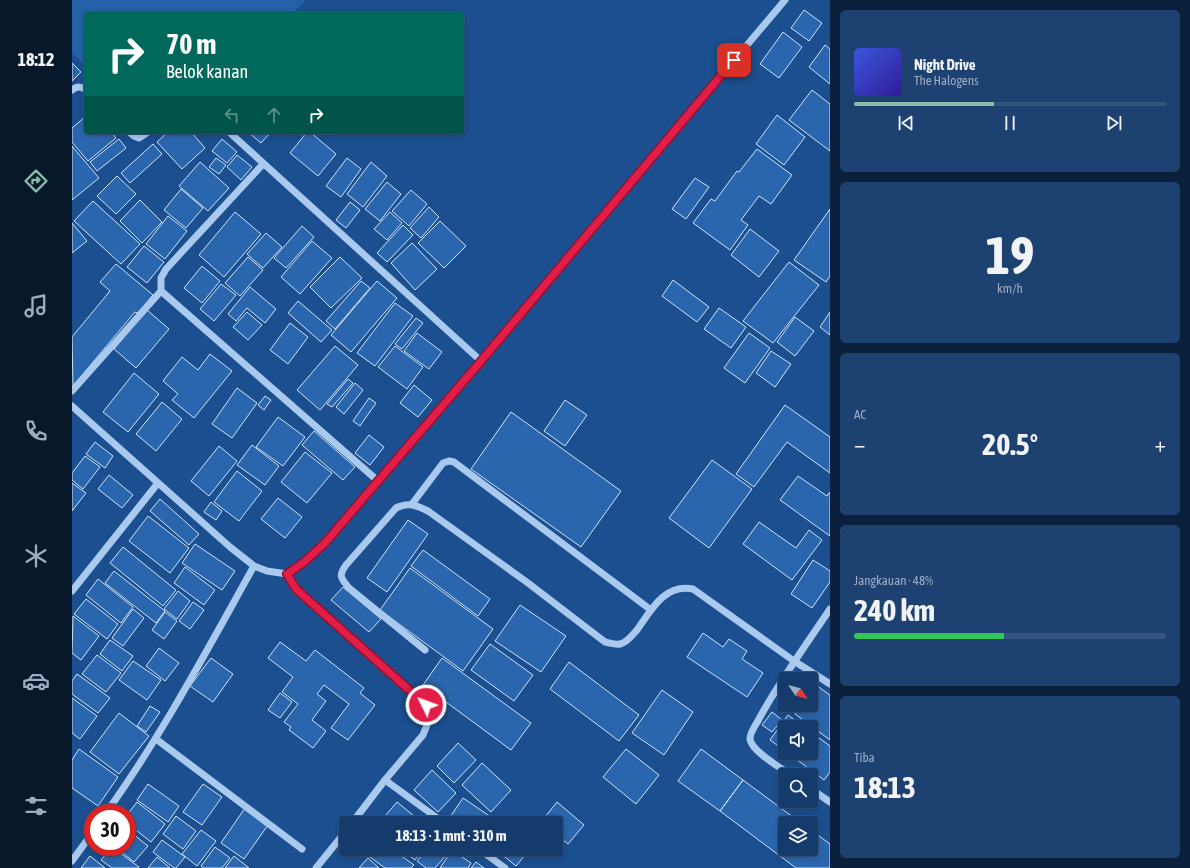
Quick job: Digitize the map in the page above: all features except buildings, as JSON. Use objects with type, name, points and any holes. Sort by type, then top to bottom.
[{"type":"street","points":[[72,406],[230,547],[254,566],[267,571],[287,574],[304,562],[324,544],[481,361],[785,0]]},
{"type":"street","points":[[72,90],[76,87],[84,89]]},
{"type":"street","points":[[132,134],[139,138],[145,134]]},
{"type":"street","points":[[231,134],[481,361]]},
{"type":"street","points":[[72,391],[161,291],[161,278],[166,269],[263,164]]},
{"type":"street","points":[[161,291],[378,481]]},
{"type":"street","points":[[412,504],[443,463],[451,461],[651,610]]},
{"type":"street","points":[[72,591],[158,483]]},
{"type":"street","points":[[425,650],[348,588],[341,578],[341,572],[346,565],[396,508],[404,504],[412,504],[428,511],[528,583],[605,642],[620,644],[627,641],[651,610],[668,592],[684,587],[693,589],[794,661],[830,684]]},
{"type":"street","points":[[112,804],[156,739],[254,566]]},
{"type":"street","points":[[287,574],[296,589],[426,705],[429,714],[423,735],[357,816]]},
{"type":"street","points":[[781,768],[765,757],[753,746],[750,740],[751,732],[774,691],[830,609]]},
{"type":"street","points":[[156,739],[302,849]]},
{"type":"street","points":[[385,780],[434,816]]},
{"type":"street","points":[[818,794],[830,802]]},
{"type":"street","points":[[316,868],[339,840]]},
{"type":"street","points":[[72,861],[84,844]]},
{"type":"street","points":[[489,856],[505,868]]},
{"type":"shaded area","points":[[72,0],[306,0],[294,12],[84,12],[84,65],[72,52]]},
{"type":"route","points":[[426,705],[296,589],[287,574],[304,562],[324,544],[481,361],[734,60]]}]
